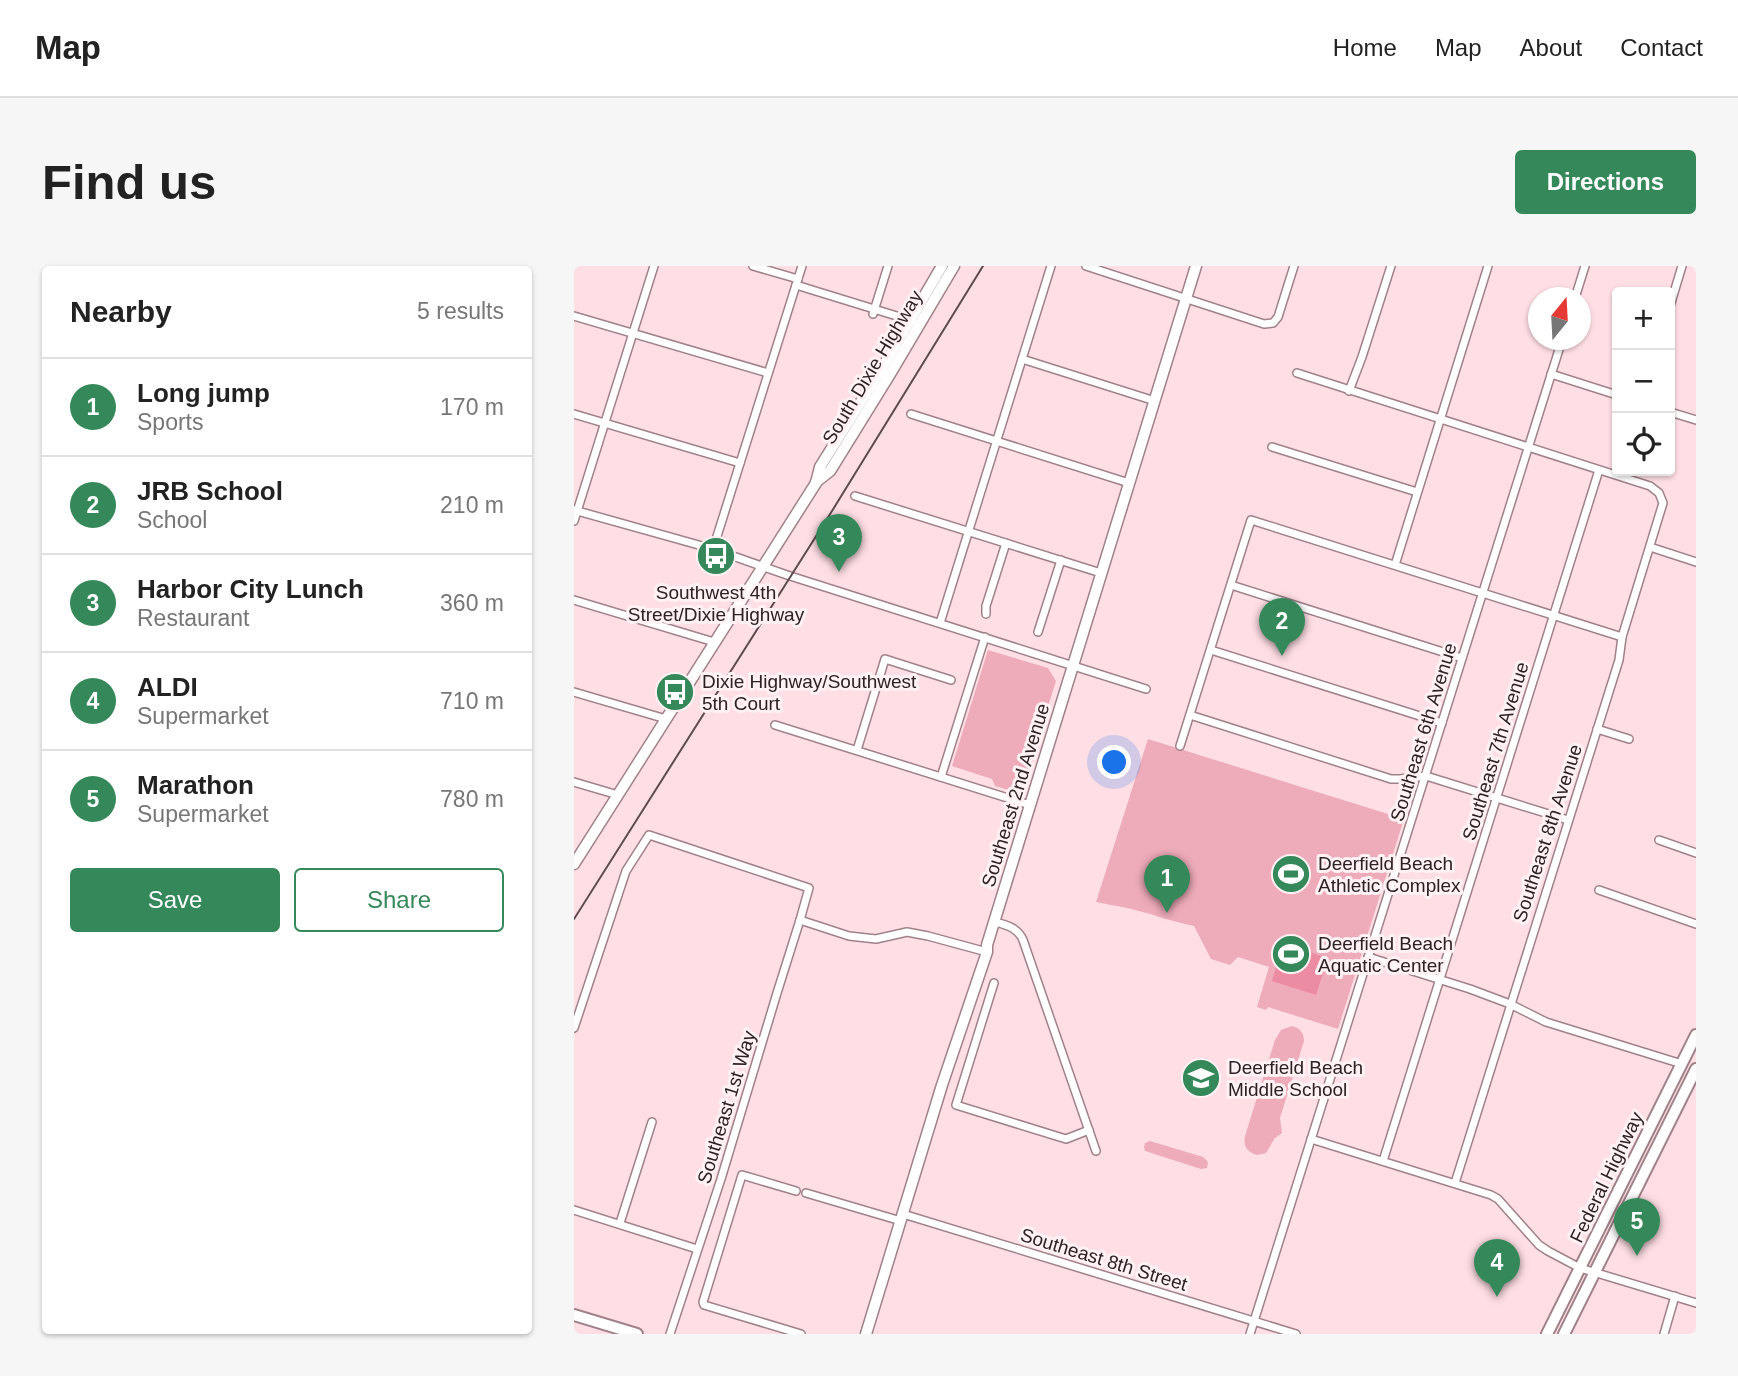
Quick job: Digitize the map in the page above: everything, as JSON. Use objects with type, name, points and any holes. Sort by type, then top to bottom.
[{"type":"main road","name":"Federal Highway","points":[[1547,1334],[1696,1035]]},
{"type":"main road","points":[[1682,1064],[1685,1076],[1683,1095]]},
{"type":"main road","name":"Federal Highway","points":[[1564,1334],[1696,1069]]},
{"type":"main road","points":[[574,1315],[637,1334]]},
{"type":"street","points":[[574,521],[654,266]]},
{"type":"street","points":[[753,266],[874,311],[915,322]]},
{"type":"street","points":[[713,549],[802,266]]},
{"type":"street","points":[[874,311],[888,266]]},
{"type":"street","name":"South Dixie Highway","points":[[574,864],[816,483],[830,471],[915,322],[942,266]]},
{"type":"street","name":"South Dixie Highway","points":[[915,322],[954,266]]},
{"type":"street","points":[[940,623],[1051,266]]},
{"type":"street","points":[[1086,266],[1264,324],[1273,323],[1278,317],[1294,266]]},
{"type":"street","name":"Southeast 2nd Avenue","points":[[866,1334],[987,952],[1072,665],[1196,266]]},
{"type":"street","points":[[1349,390],[1391,266]]},
{"type":"street","points":[[1395,565],[1488,266]]},
{"type":"street","points":[[1578,287],[1585,266]]},
{"type":"street","points":[[1675,289],[1682,266]]},
{"type":"street","points":[[574,316],[768,373]]},
{"type":"street","name":"Southeast 6th Avenue","points":[[1250,1334],[1559,350]]},
{"type":"street","points":[[1022,359],[1155,401]]},
{"type":"street","points":[[1297,373],[1599,470]]},
{"type":"street","points":[[1551,374],[1612,393]]},
{"type":"street","points":[[1673,413],[1696,420]]},
{"type":"street","points":[[574,414],[740,463]]},
{"type":"street","points":[[911,414],[1129,483]]},
{"type":"street","points":[[1272,447],[1417,492]]},
{"type":"street","name":"Southeast 8th Avenue","points":[[1455,1183],[1619,660],[1622,637],[1664,503],[1659,493],[1650,486],[1599,470]]},
{"type":"street","name":"Southeast 7th Avenue","points":[[1383,1161],[1599,470]]},
{"type":"street","points":[[855,496],[1101,573]]},
{"type":"street","points":[[576,511],[713,549],[1146,689]]},
{"type":"street","points":[[1180,747],[1251,520],[1622,637]]},
{"type":"street","points":[[986,614],[986,606],[1006,543]]},
{"type":"street","points":[[1650,548],[1696,562]]},
{"type":"street","points":[[1038,632],[1061,560]]},
{"type":"street","points":[[1231,585],[1462,658]]},
{"type":"street","points":[[574,600],[715,642]]},
{"type":"street","points":[[941,777],[985,637]]},
{"type":"street","points":[[1211,650],[1442,723]]},
{"type":"street","points":[[857,750],[886,659],[951,680]]},
{"type":"street","points":[[574,692],[666,719]]},
{"type":"street","points":[[1190,715],[1391,779],[1426,776],[1568,820]]},
{"type":"street","points":[[775,725],[1030,805]]},
{"type":"street","points":[[1597,729],[1629,739]]},
{"type":"street","points":[[574,782],[618,795]]},
{"type":"street","name":"Southeast 1st Way","points":[[574,1028],[626,871],[649,835],[809,888],[724,1170],[670,1334]]},
{"type":"street","points":[[1659,840],[1696,853]]},
{"type":"street","points":[[1599,890],[1696,924]]},
{"type":"street","points":[[800,920],[849,936],[876,939],[907,932],[987,952]]},
{"type":"street","points":[[995,922],[1020,933],[1096,1152]]},
{"type":"street","points":[[1368,957],[1510,1004],[1546,1022],[1682,1064]]},
{"type":"street","points":[[994,983],[956,1105],[1066,1139],[1089,1130]]},
{"type":"street","points":[[972,993],[989,998]]},
{"type":"street","points":[[946,1076],[963,1082]]},
{"type":"street","points":[[620,1223],[652,1122]]},
{"type":"street","points":[[1311,1139],[1481,1191],[1498,1199],[1539,1245],[1580,1268],[1696,1303]]},
{"type":"street","points":[[796,1191],[742,1175],[703,1301],[704,1305],[801,1334]]},
{"type":"street","name":"Southeast 8th Street","points":[[806,1193],[902,1218],[1296,1334]]},
{"type":"street","points":[[574,1210],[697,1249]]},
{"type":"street","points":[[1664,1334],[1675,1296]]},
{"type":"shaded area","points":[[988,650],[1048,668],[1056,681],[1023,786],[1012,791],[995,786],[992,779],[952,766]]},
{"type":"shaded area","points":[[1148,739],[1404,819],[1338,1029],[1268,1007],[1266,1010],[1257,1007],[1269,967],[1238,957],[1230,965],[1211,959],[1194,926],[1096,902]]},
{"type":"shaded area","points":[[1305,951],[1328,958],[1316,995],[1272,981],[1278,960],[1300,967]]},
{"type":"shaded area","points":[[1292,1026],[1301,1031],[1304,1041],[1280,1118],[1282,1133],[1275,1138],[1266,1153],[1257,1155],[1247,1148],[1245,1136],[1275,1040],[1281,1030]]},
{"type":"shaded area","points":[[1150,1141],[1203,1157],[1208,1162],[1207,1168],[1201,1169],[1145,1151],[1145,1143]]},
{"type":"railway","points":[[574,919],[983,266]]},
{"type":"place","name":"Southwest 4th Street/Dixie Highway","points":[[716,556]]},
{"type":"place","name":"Harbor City Lunch","points":[[839,572]]},
{"type":"place","name":"JRB School","points":[[1282,656]]},
{"type":"place","name":"Dixie Highway/Southwest 5th Court","points":[[675,692]]},
{"type":"place","name":"Deerfield Beach Athletic Complex","points":[[1291,874]]},
{"type":"place","name":"Long jump","points":[[1167,913]]},
{"type":"place","name":"Deerfield Beach Aquatic Center","points":[[1291,954]]},
{"type":"place","name":"Deerfield Beach Middle School","points":[[1201,1078]]},
{"type":"place","name":"Marathon","points":[[1637,1256]]},
{"type":"place","name":"ALDI","points":[[1497,1297]]}]
